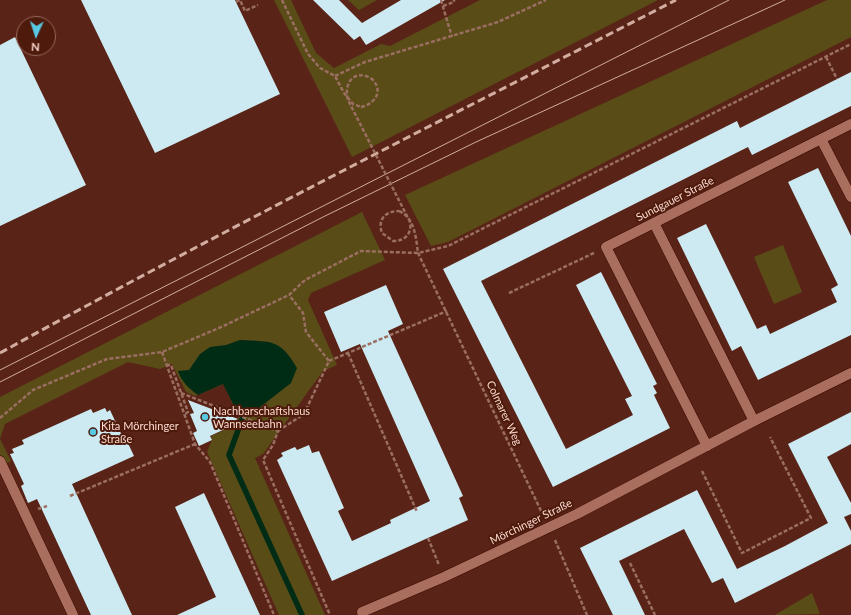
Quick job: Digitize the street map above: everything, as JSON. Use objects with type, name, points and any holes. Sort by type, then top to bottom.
[{"type":"street","name":"Sundgauer Straße","points":[[606,247],[851,124]]},
{"type":"street","points":[[821,139],[851,197]]},
{"type":"street","points":[[654,223],[754,421]]},
{"type":"street","points":[[606,247],[707,446]]},
{"type":"street","name":"Mörchinger Straße","points":[[362,612],[444,577],[548,526],[577,514],[754,421],[851,373]]},
{"type":"street","points":[[0,461],[73,615]]},
{"type":"path","points":[[236,2],[240,0],[246,12],[258,5]]},
{"type":"path","name":"Colmarer Weg","points":[[282,0],[308,54],[320,68],[335,76],[348,99],[353,104],[361,107],[373,102],[377,96],[378,89],[372,79],[360,75],[354,77],[347,86],[346,92],[348,100],[410,222],[410,231],[402,240],[393,241],[382,233],[380,224],[386,214],[392,211],[404,213],[411,222],[418,253],[447,311],[548,526],[587,615]]},
{"type":"path","points":[[441,0],[452,37]]},
{"type":"path","points":[[443,6],[454,2],[454,0]]},
{"type":"path","points":[[335,76],[365,62],[498,22],[546,0]]},
{"type":"path","points":[[0,418],[33,390],[107,359],[162,352],[219,328],[289,295],[305,280],[361,251],[418,253],[448,246],[851,44]]},
{"type":"path","points":[[826,57],[837,79]]},
{"type":"path","points":[[509,293],[606,247]]},
{"type":"path","points":[[289,295],[303,313],[306,332],[329,361]]},
{"type":"path","points":[[330,615],[263,460],[273,445],[278,431],[304,414],[329,361],[447,311]]},
{"type":"path","points":[[162,352],[185,414],[194,444],[210,462],[274,615]]},
{"type":"path","points":[[348,353],[417,512]]},
{"type":"path","points":[[166,365],[170,365],[181,393],[188,412],[185,414]]},
{"type":"path","points":[[181,393],[278,431]]},
{"type":"path","points":[[702,471],[742,553],[811,518],[770,437]]},
{"type":"path","points":[[70,496],[194,444]]},
{"type":"path","points":[[428,538],[444,577]]},
{"type":"path","points":[[630,563],[655,615]]},
{"type":"shaded area","points":[[274,0],[291,0],[316,53],[334,68],[381,44],[390,46],[480,0],[658,0],[352,157]]},
{"type":"shaded area","points":[[348,0],[377,0],[359,10]]},
{"type":"shaded area","points":[[827,0],[851,0],[851,37],[448,242],[431,246],[405,195]]},
{"type":"shaded area","points":[[362,212],[385,260],[311,293],[308,300],[337,365],[323,371],[263,454],[255,458],[325,615],[279,615],[207,452],[212,440],[211,436],[226,429],[225,425],[239,419],[224,384],[195,396],[186,392],[172,364],[160,369],[128,362],[5,424],[0,439],[0,397]]},
{"type":"shaded area","points":[[783,245],[802,292],[774,304],[754,257]]},
{"type":"shaded area","points":[[240,340],[260,341],[274,344],[286,352],[297,368],[291,383],[259,408],[245,411],[233,404],[223,384],[198,395],[191,390],[181,378],[178,371],[189,370],[200,354],[210,347],[226,345]]},
{"type":"shaded area","points":[[0,439],[11,461],[0,467]]},
{"type":"shaded area","points":[[812,593],[820,614],[775,615]]},
{"type":"building","points":[[81,0],[235,0],[280,94],[155,153]]},
{"type":"building","points":[[313,0],[339,0],[362,23],[401,0],[445,0],[366,45],[360,36],[354,40]]},
{"type":"building","points":[[15,37],[16,56],[24,56],[86,185],[0,226],[0,45]]},
{"type":"building","points":[[851,72],[851,106],[752,155],[748,147],[481,281],[566,449],[633,415],[625,399],[632,396],[576,285],[601,272],[657,384],[653,386],[657,393],[654,395],[670,428],[553,487],[443,269],[737,121],[740,128]]},
{"type":"building","points":[[818,168],[851,236],[851,335],[758,380],[741,346],[732,351],[677,238],[706,224],[757,329],[766,325],[770,334],[837,302],[831,289],[838,285],[788,182]]},
{"type":"building","points":[[386,285],[403,324],[388,331],[463,496],[459,498],[468,520],[332,581],[277,460],[283,456],[281,453],[295,447],[297,450],[309,445],[312,453],[319,451],[344,508],[338,511],[352,541],[391,523],[390,520],[430,501],[360,344],[341,352],[324,312]]},
{"type":"building","points":[[188,400],[238,419],[225,425],[227,428],[210,436],[212,440],[199,446],[193,433],[197,431],[190,414],[194,413]]},
{"type":"building","points":[[105,408],[107,412],[110,410],[124,440],[126,439],[134,456],[72,484],[132,615],[91,615],[37,499],[28,503],[21,486],[24,484],[10,454],[14,453],[12,449],[24,444],[22,440],[91,409],[93,413]]},
{"type":"building","points":[[851,412],[851,444],[827,457],[851,503],[851,514],[844,517],[851,531],[851,544],[735,603],[723,578],[712,583],[684,529],[619,561],[645,615],[613,615],[580,548],[697,490],[737,569],[785,546],[828,523],[788,444]]},
{"type":"building","points":[[204,493],[260,615],[177,615],[216,597],[175,507]]},
{"type":"waterway","points":[[245,411],[229,455],[302,615]]},
{"type":"tram line","points":[[0,370],[729,0]]},
{"type":"tram line","points":[[0,382],[323,217],[476,142],[785,0]]},
{"type":"railway","points":[[0,353],[252,218],[676,0]]},
{"type":"place","name":"Nachbarschaftshaus Wannseebahn","points":[[205,417]]},
{"type":"place","name":"Kita Mörchinger Straße","points":[[93,432]]}]
